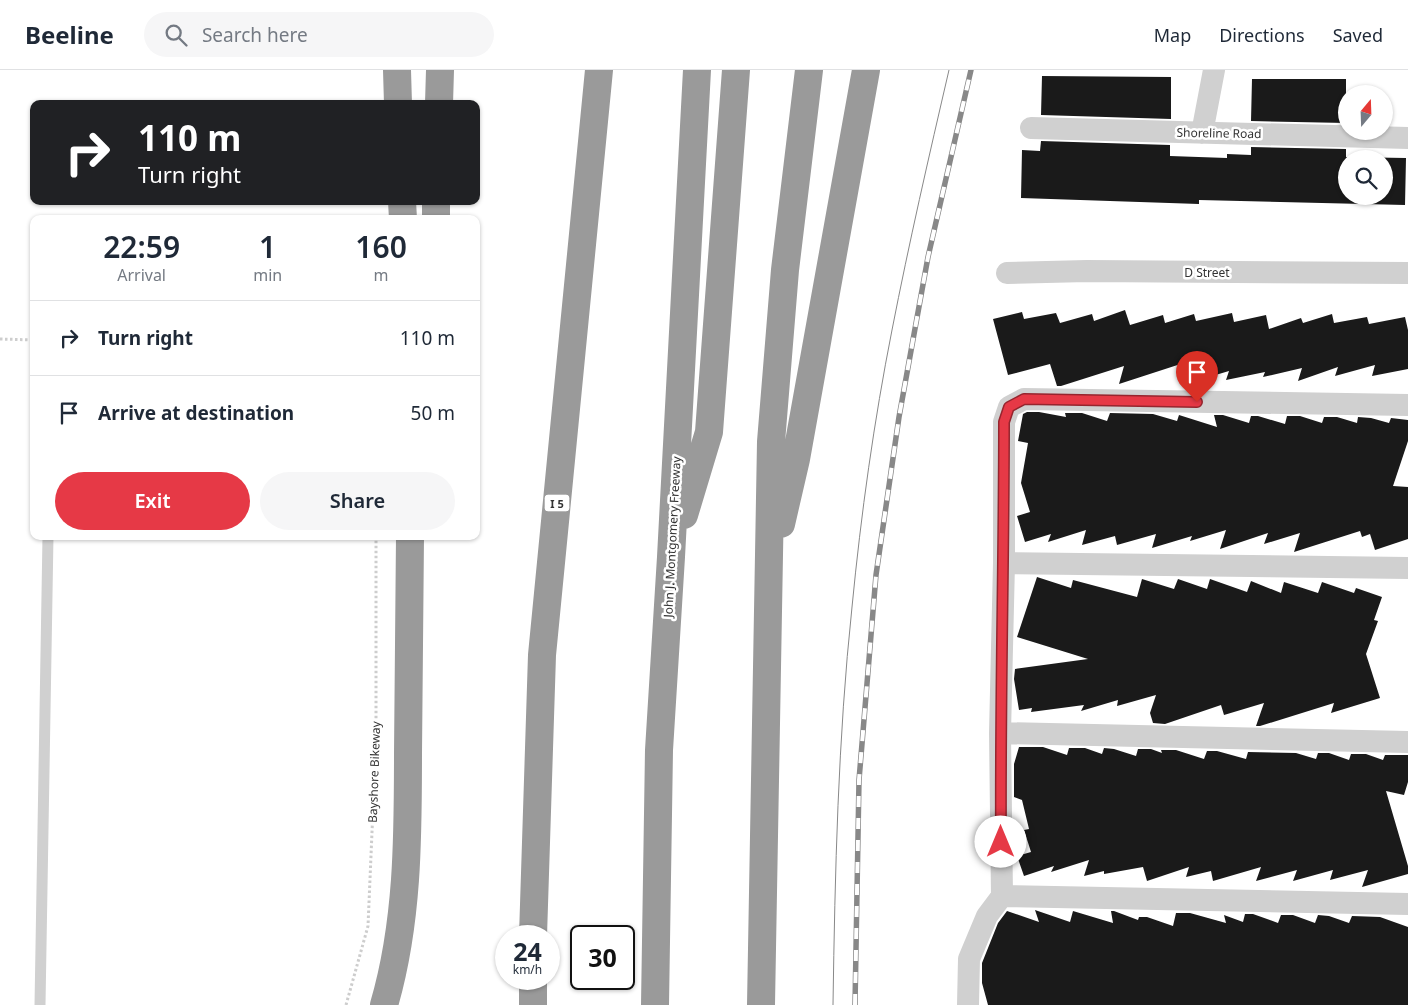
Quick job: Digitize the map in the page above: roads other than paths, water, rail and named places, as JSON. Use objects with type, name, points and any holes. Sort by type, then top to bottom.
[{"type":"highway","points":[[397,70],[398,100]]},
{"type":"highway","points":[[439,100],[440,70]]},
{"type":"highway","name":"I 5","points":[[533,925],[542,655],[599,70]]},
{"type":"highway","name":"John J. Montgomery Freeway","points":[[655,1005],[659,750],[672,557],[697,70]]},
{"type":"highway","points":[[672,557],[709,432],[736,70]]},
{"type":"highway","points":[[761,1005],[771,442],[785,270],[809,70]]},
{"type":"highway","points":[[768,582],[796,459],[866,70]]},
{"type":"highway","points":[[384,1005],[393,976],[402,915],[408,840],[410,540]]},
{"type":"highway","points":[[533,990],[533,1005]]},
{"type":"street","points":[[1202,133],[1214,70]]},
{"type":"street","name":"Shoreline Road","points":[[1031,128],[1408,138]]},
{"type":"street","name":"D Street","points":[[1007,272],[1408,273]]},
{"type":"street","points":[[968,1005],[969,959],[987,916],[1002,896],[1000,733],[1004,563],[1004,422],[1009,407],[1024,399],[1408,405]]},
{"type":"street","points":[[1004,563],[1408,568]]},
{"type":"street","points":[[1000,733],[1408,742]]},
{"type":"street","points":[[1002,896],[1408,904]]},
{"type":"lane","points":[[40,1005],[48,540]]},
{"type":"tram line","points":[[833,1005],[840,756],[847,657],[860,537],[885,364],[912,232],[949,70]]},
{"type":"railway","points":[[855,1005],[859,780],[876,575],[899,417],[928,257],[971,70]]}]
